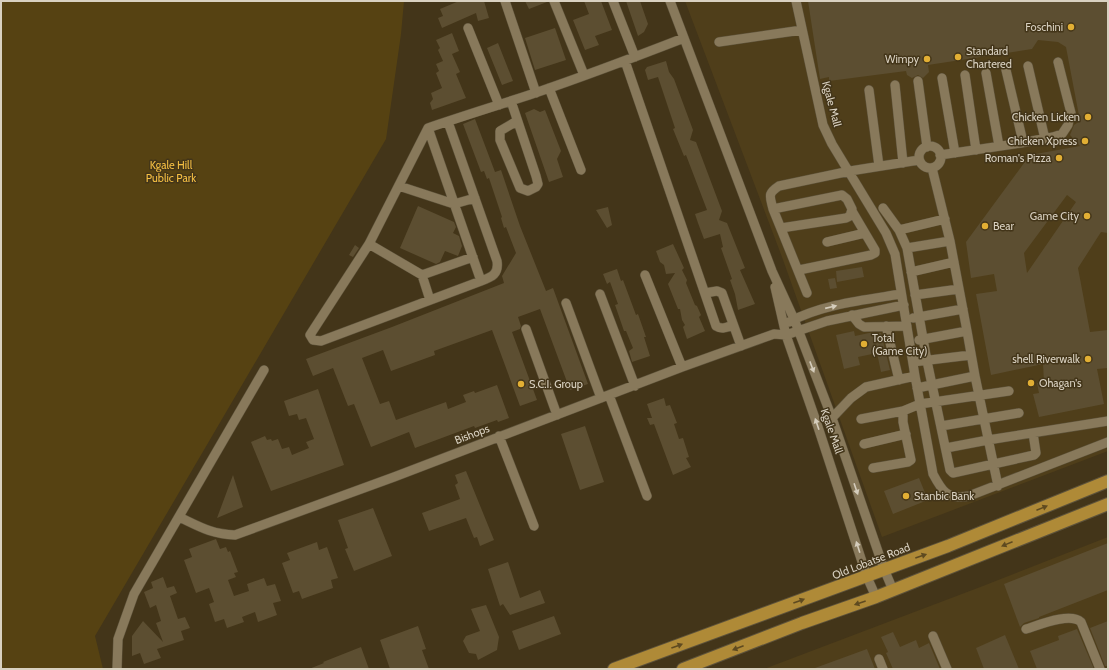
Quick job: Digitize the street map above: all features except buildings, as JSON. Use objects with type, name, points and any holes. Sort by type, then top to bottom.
[{"type":"highway","name":"Old Lobatse Road","points":[[614,669],[867,577],[884,569],[948,546],[1108,480]]},
{"type":"highway","points":[[683,669],[802,622],[876,597],[1108,504]]},
{"type":"street","points":[[504,1],[536,93]]},
{"type":"street","points":[[554,1],[584,76]]},
{"type":"street","points":[[613,1],[634,57]]},
{"type":"street","name":"Kgale Mall","points":[[670,1],[772,271],[794,319],[832,418],[884,569],[893,590]]},
{"type":"street","name":"Kgale Mall","points":[[796,1],[823,125],[832,144],[850,171],[886,233],[895,254],[933,474],[940,488],[948,495],[959,498],[998,486]]},
{"type":"street","points":[[468,28],[499,105]]},
{"type":"street","points":[[719,42],[802,30]]},
{"type":"street","points":[[448,122],[497,261],[498,268],[495,274],[489,278],[321,341],[313,340],[310,335],[370,244],[428,128],[536,93],[684,38]]},
{"type":"street","points":[[625,60],[716,326],[719,328],[724,328],[733,325]]},
{"type":"street","points":[[940,155],[1045,139],[1062,134],[1068,125],[1071,113],[1058,62]]},
{"type":"street","points":[[1028,66],[1045,139]]},
{"type":"street","points":[[1006,70],[1023,142]]},
{"type":"street","points":[[986,73],[999,146]]},
{"type":"street","points":[[965,76],[976,150]]},
{"type":"street","points":[[942,78],[955,153]]},
{"type":"street","points":[[918,81],[927,147]]},
{"type":"street","points":[[895,85],[903,162]]},
{"type":"street","points":[[549,88],[581,170]]},
{"type":"street","points":[[869,90],[879,166]]},
{"type":"street","points":[[511,101],[518,121],[536,176],[538,184],[536,188],[528,190],[520,188],[500,140],[500,131],[518,121]]},
{"type":"street","points":[[428,128],[481,281]]},
{"type":"street","points":[[927,147],[935,148],[940,155],[939,163],[932,168],[924,167],[919,160],[920,152],[927,147]]},
{"type":"street","points":[[807,293],[799,270],[773,209],[770,195],[771,192],[779,186],[850,171],[919,160]]},
{"type":"street","points":[[932,168],[950,241],[975,376],[998,486],[1108,442]]},
{"type":"street","points":[[399,186],[454,204],[475,198]]},
{"type":"street","points":[[773,209],[842,195],[847,199],[852,211],[876,250],[875,254],[871,256],[799,270]]},
{"type":"street","points":[[883,208],[899,230],[907,248],[910,272],[927,360],[950,470],[952,472],[1035,454]]},
{"type":"street","points":[[781,228],[846,218],[850,216],[852,211]]},
{"type":"street","points":[[899,230],[945,219]]},
{"type":"street","points":[[827,242],[866,233]]},
{"type":"street","points":[[907,248],[950,241]]},
{"type":"street","points":[[370,244],[422,275],[430,300]]},
{"type":"street","points":[[422,275],[473,258]]},
{"type":"street","points":[[910,272],[954,262]]},
{"type":"street","name":"Kgale Mall","points":[[772,271],[786,335],[867,577],[876,597]]},
{"type":"street","points":[[645,275],[682,367]]},
{"type":"street","points":[[915,295],[959,289]]},
{"type":"street","points":[[705,293],[717,291],[722,293],[741,346]]},
{"type":"street","points":[[600,294],[635,386]]},
{"type":"street","points":[[794,319],[821,309],[901,294]]},
{"type":"street","points":[[566,303],[647,496]]},
{"type":"street","points":[[786,335],[827,321],[904,305]]},
{"type":"street","points":[[852,315],[858,324],[864,327],[886,326],[906,322],[919,317],[963,309]]},
{"type":"street","name":"Bishops","points":[[774,334],[783,325],[794,319]]},
{"type":"street","points":[[886,326],[899,380]]},
{"type":"street","points":[[526,330],[557,415]]},
{"type":"street","points":[[910,341],[967,331]]},
{"type":"street","name":"Bishops","points":[[179,516],[203,529],[220,535],[235,535],[394,477],[682,367],[774,334],[786,335]]},
{"type":"street","points":[[913,362],[971,355]]},
{"type":"street","points":[[117,669],[118,639],[126,612],[134,594],[264,370]]},
{"type":"street","points":[[832,418],[851,398],[866,387],[915,376]]},
{"type":"street","points":[[917,388],[975,376]]},
{"type":"street","points":[[862,418],[903,411],[920,404],[1009,391]]},
{"type":"street","points":[[874,468],[910,462],[911,459],[902,415],[903,411]]},
{"type":"street","points":[[940,426],[1019,413]]},
{"type":"street","points":[[946,448],[1108,421]]},
{"type":"street","points":[[1033,433],[1035,454],[1041,469]]},
{"type":"street","points":[[864,444],[906,434]]},
{"type":"street","points":[[499,436],[534,526]]},
{"type":"street","points":[[1026,629],[1067,618],[1078,619],[1081,622],[1100,669]]},
{"type":"street","points":[[933,636],[947,669]]},
{"type":"street","points":[[879,659],[883,669]]},
{"type":"shaded area","points":[[685,1],[1108,1],[1108,451],[882,537],[782,257]]},
{"type":"shaded area","points":[[1108,537],[1108,669],[764,669],[983,586]]},
{"type":"green space","name":"Kgale Hill Public Park","points":[[1,1],[404,1],[401,34],[386,139],[95,636],[103,669],[1,669]]},
{"type":"place","name":"Foschini","points":[[1071,27]]},
{"type":"place","name":"Standard Chartered","points":[[958,57]]},
{"type":"place","name":"Wimpy","points":[[927,59]]},
{"type":"place","name":"Chicken Licken","points":[[1088,117]]},
{"type":"place","name":"Chicken Xpress","points":[[1085,141]]},
{"type":"place","name":"Roman's Pizza","points":[[1059,158]]},
{"type":"place","name":"Game City","points":[[1087,216]]},
{"type":"place","name":"Bear","points":[[985,226]]},
{"type":"place","name":"Total (Game City)","points":[[864,344]]},
{"type":"place","name":"shell Riverwalk","points":[[1088,359]]},
{"type":"place","name":"Ohagan's","points":[[1031,383]]},
{"type":"place","name":"S.C.I. Group","points":[[521,384]]},
{"type":"place","name":"Stanbic Bank","points":[[906,496]]}]
